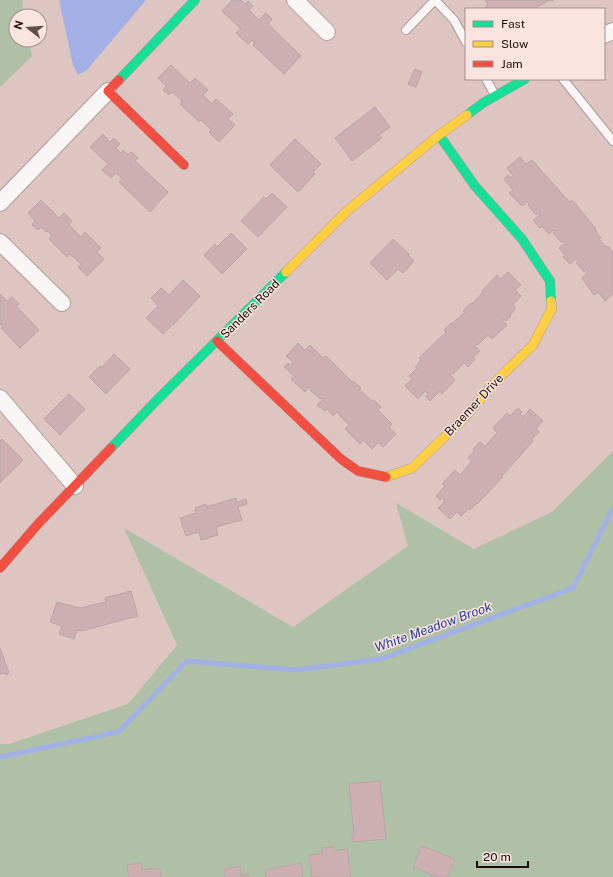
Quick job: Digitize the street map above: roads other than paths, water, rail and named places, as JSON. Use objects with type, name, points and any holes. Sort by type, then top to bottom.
[{"type":"street","points":[[0,203],[195,0]]},
{"type":"street","points":[[295,0],[327,32]]},
{"type":"street","name":"Sanders Road","points":[[0,568],[38,524],[157,400],[346,211],[439,135],[483,103],[523,80]]},
{"type":"street","points":[[108,91],[184,166]]},
{"type":"street","name":"Braemer Drive","points":[[217,341],[341,459],[358,471],[387,477],[412,468],[461,421],[502,375],[533,345],[552,308],[550,281],[522,239],[475,186],[439,135]]},
{"type":"street","points":[[0,242],[62,303]]},
{"type":"street","points":[[0,398],[75,486]]},
{"type":"lane","points":[[406,30],[435,0],[454,20],[465,40]]},
{"type":"lane","points":[[487,80],[495,96]]},
{"type":"lane","points":[[564,80],[613,141]]},
{"type":"water","points":[[59,0],[146,0],[87,70],[78,75],[73,65]]},
{"type":"waterway","name":"White Meadow Brook","points":[[0,757],[118,732],[187,661],[296,670],[381,659],[573,588],[613,508]]}]
